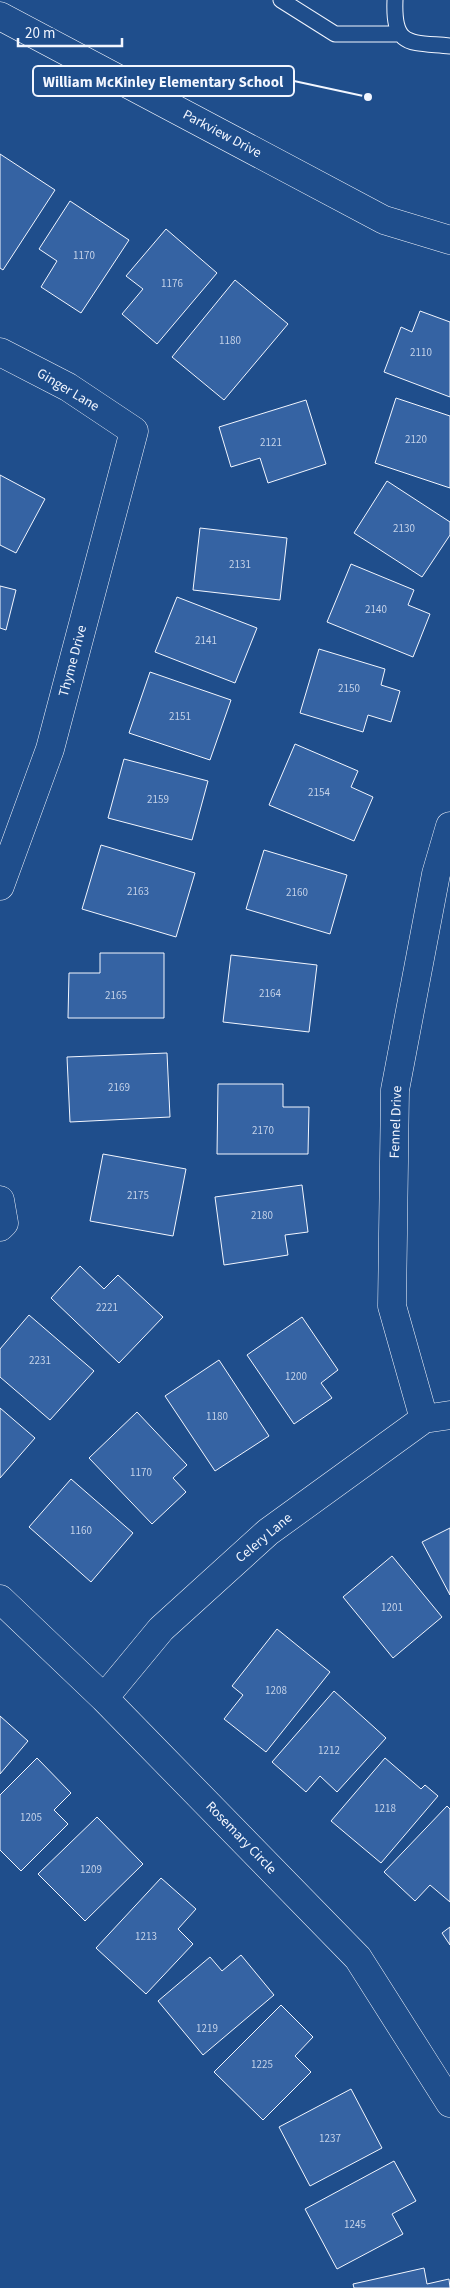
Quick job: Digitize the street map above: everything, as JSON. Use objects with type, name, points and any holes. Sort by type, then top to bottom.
[{"type":"street","name":"Parkview Drive","points":[[0,16],[384,220],[450,240]]},
{"type":"street","name":"Ginger Lane","points":[[0,352],[68,387],[134,431]]},
{"type":"street","name":"Thyme Drive","points":[[0,886],[50,749],[134,431]]},
{"type":"street","name":"Fennel Drive","points":[[424,1419],[392,1306],[395,1090],[436,874],[450,826]]},
{"type":"street","points":[[0,1200],[4,1223],[0,1227]]},
{"type":"street","name":"Celery Lane","points":[[104,1698],[161,1629],[268,1532],[424,1419],[450,1415]]},
{"type":"street","name":"Rosemary Circle","points":[[0,1599],[104,1698],[358,1958],[450,2103]]},
{"type":"lane","points":[[281,0],[335,34],[399,34]]},
{"type":"lane","points":[[395,0],[394,21],[399,34],[409,42],[450,46]]},
{"type":"building","points":[[0,154],[55,190],[3,270],[0,268]]},
{"type":"building","points":[[70,201],[129,240],[81,313],[41,287],[57,261],[39,249]]},
{"type":"building","points":[[166,229],[217,273],[157,344],[122,314],[143,289],[126,276]]},
{"type":"building","points":[[235,280],[288,324],[224,400],[172,357]]},
{"type":"building","points":[[420,311],[450,322],[450,397],[384,372],[401,327],[412,332]]},
{"type":"building","points":[[396,398],[450,416],[450,488],[375,463]]},
{"type":"building","points":[[306,400],[326,464],[268,483],[260,458],[231,467],[219,427]]},
{"type":"building","points":[[0,475],[45,499],[16,553],[0,545]]},
{"type":"building","points":[[387,481],[450,522],[450,535],[422,577],[354,533]]},
{"type":"building","points":[[200,528],[287,538],[280,600],[193,590]]},
{"type":"building","points":[[351,564],[414,590],[408,605],[430,614],[413,657],[327,622]]},
{"type":"building","points":[[0,586],[16,590],[6,630],[0,628]]},
{"type":"building","points":[[177,597],[257,628],[235,683],[155,652]]},
{"type":"building","points":[[319,649],[385,669],[381,685],[400,691],[391,722],[368,715],[363,732],[300,713]]},
{"type":"building","points":[[150,672],[231,700],[210,760],[129,733]]},
{"type":"building","points":[[295,744],[358,771],[351,787],[373,797],[354,841],[269,805]]},
{"type":"building","points":[[124,759],[208,781],[192,840],[108,818]]},
{"type":"building","points":[[101,845],[195,873],[176,937],[82,909]]},
{"type":"building","points":[[264,850],[347,875],[330,934],[246,909]]},
{"type":"building","points":[[100,953],[164,953],[164,1018],[68,1018],[69,973],[100,973]]},
{"type":"building","points":[[231,955],[317,965],[309,1032],[223,1022]]},
{"type":"building","points":[[167,1053],[170,1117],[70,1122],[67,1057]]},
{"type":"building","points":[[218,1084],[283,1084],[283,1107],[309,1107],[308,1154],[217,1154]]},
{"type":"building","points":[[103,1154],[186,1169],[173,1236],[90,1221]]},
{"type":"building","points":[[302,1185],[308,1232],[285,1235],[288,1255],[224,1265],[215,1197]]},
{"type":"building","points":[[80,1266],[104,1289],[118,1275],[163,1317],[119,1363],[51,1298]]},
{"type":"building","points":[[29,1315],[94,1371],[50,1420],[0,1377],[0,1349]]},
{"type":"building","points":[[302,1317],[338,1370],[321,1383],[332,1398],[294,1424],[247,1355]]},
{"type":"building","points":[[219,1360],[269,1436],[215,1471],[165,1396]]},
{"type":"building","points":[[0,1408],[35,1438],[0,1478]]},
{"type":"building","points":[[137,1412],[187,1465],[173,1478],[186,1492],[152,1524],[89,1458]]},
{"type":"building","points":[[71,1479],[133,1533],[91,1582],[29,1527]]},
{"type":"building","points":[[450,1528],[450,1595],[422,1542]]},
{"type":"building","points":[[392,1556],[442,1617],[393,1658],[343,1597]]},
{"type":"building","points":[[277,1629],[330,1672],[266,1752],[224,1719],[243,1695],[232,1686]]},
{"type":"building","points":[[334,1691],[386,1738],[337,1792],[320,1776],[306,1792],[272,1762]]},
{"type":"building","points":[[0,1716],[28,1741],[0,1774]]},
{"type":"building","points":[[37,1758],[71,1793],[54,1810],[68,1824],[21,1871],[0,1850],[0,1795]]},
{"type":"building","points":[[385,1758],[421,1789],[425,1785],[438,1796],[381,1863],[331,1821]]},
{"type":"building","points":[[447,1806],[450,1809],[450,1902],[430,1885],[415,1901],[384,1872]]},
{"type":"building","points":[[97,1817],[143,1864],[85,1921],[38,1874]]},
{"type":"building","points":[[161,1878],[196,1909],[178,1929],[193,1944],[146,1994],[96,1948]]},
{"type":"building","points":[[450,1927],[450,1945],[442,1933]]},
{"type":"building","points":[[241,1955],[274,1995],[203,2055],[158,2001],[210,1957],[222,1971]]},
{"type":"building","points":[[281,2005],[313,2037],[295,2056],[311,2072],[263,2120],[214,2072]]},
{"type":"building","points":[[351,2089],[382,2148],[310,2186],[279,2127]]},
{"type":"building","points":[[394,2161],[416,2201],[392,2214],[403,2234],[337,2269],[305,2209]]},
{"type":"building","points":[[424,2268],[427,2284],[449,2279],[450,2288],[354,2288],[353,2284]]},
{"type":"place","name":"William McKinley Elementary School","points":[[368,97]]}]
